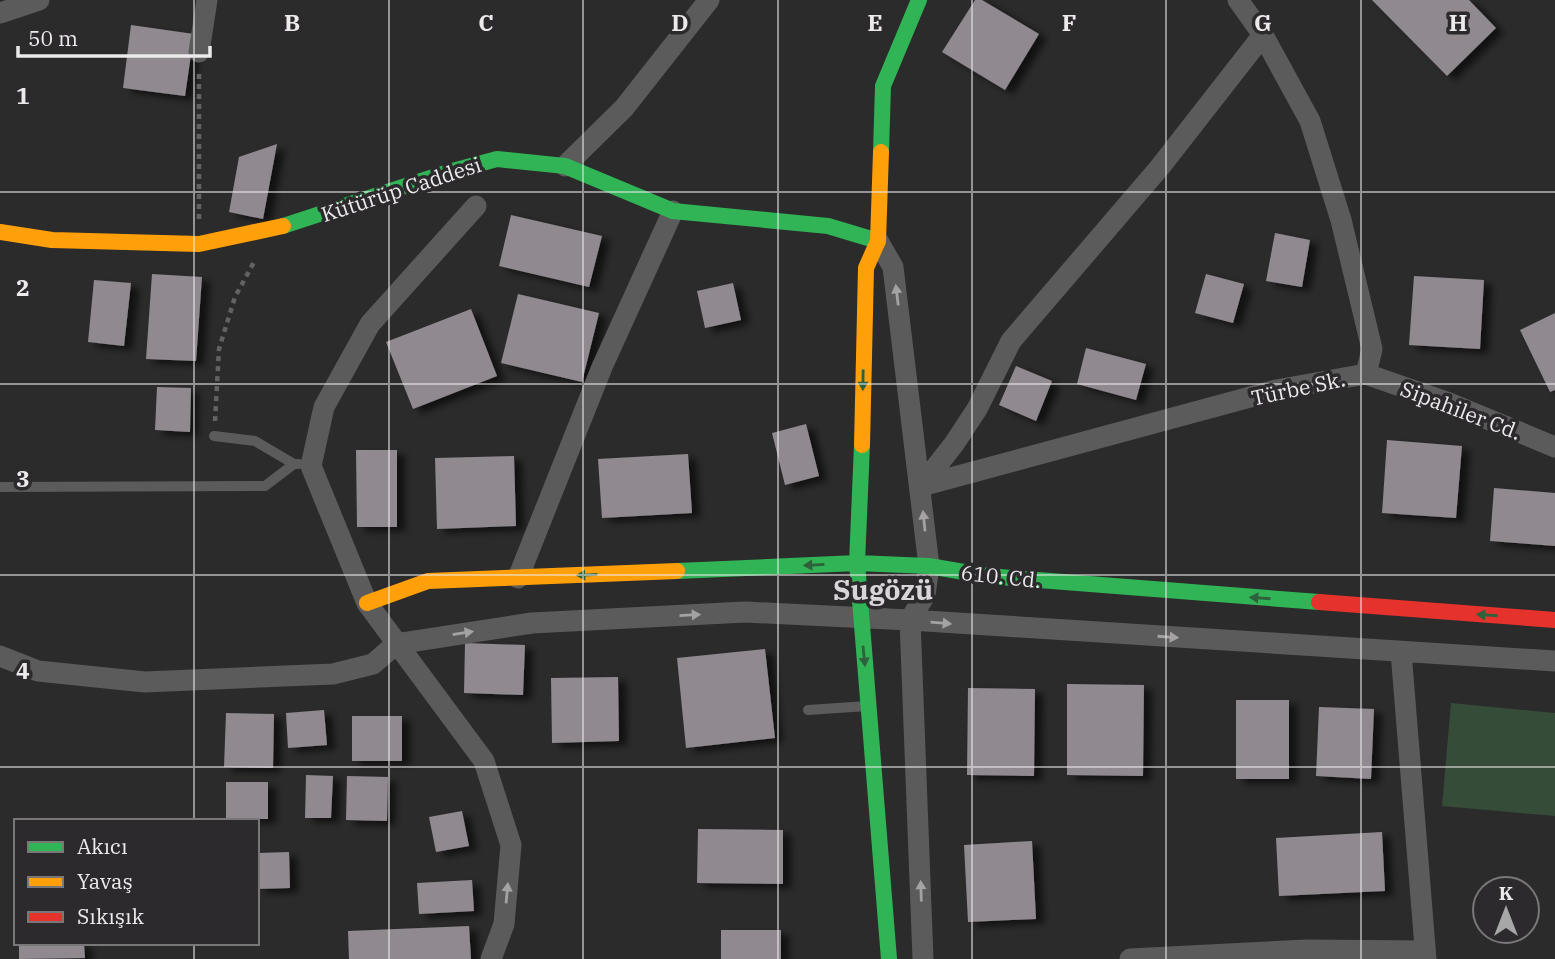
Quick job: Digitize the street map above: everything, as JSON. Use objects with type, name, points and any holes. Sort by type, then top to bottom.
[{"type":"street","points":[[0,13],[39,0]]},
{"type":"street","points":[[199,52],[207,0]]},
{"type":"street","points":[[565,166],[624,108],[709,0]]},
{"type":"street","points":[[889,959],[857,563],[866,268],[878,241],[883,86],[919,0]]},
{"type":"street","name":"Türbe Sk.","points":[[921,486],[1276,390],[1366,374],[1372,349],[1341,220],[1310,121],[1263,35],[1238,0]]},
{"type":"street","points":[[921,486],[954,444],[976,409],[1011,341],[1160,167],[1263,35]]},
{"type":"street","name":"Kütürüp Caddesi","points":[[0,232],[52,240],[199,244],[271,230],[445,173],[497,159],[565,166],[673,211],[828,226],[878,241]]},
{"type":"street","name":"Kütürüp Caddesi","points":[[302,465],[324,407],[370,324],[476,206]]},
{"type":"street","points":[[518,578],[602,367],[673,211]]},
{"type":"street","points":[[878,241],[893,267],[929,566],[925,595],[910,620],[923,959]]},
{"type":"street","name":"Sipahiler Cd.","points":[[1366,374],[1448,403],[1555,447]]},
{"type":"street","points":[[302,465],[367,603],[484,761],[511,845],[504,924],[491,959]]},
{"type":"street","name":"610. Cd.","points":[[367,603],[428,582],[857,563],[929,566],[987,576],[1555,620]]},
{"type":"street","points":[[0,675],[38,671],[145,682],[333,674],[373,664],[396,644],[532,623],[745,612],[1555,661]]},
{"type":"street","points":[[1130,959],[1307,950],[1425,955],[1401,652]]},
{"type":"street","points":[[0,656],[38,671]]},
{"type":"lane","points":[[214,436],[255,441],[302,465]]},
{"type":"lane","points":[[0,487],[265,486],[302,465]]},
{"type":"lane","points":[[808,710],[870,706]]},
{"type":"path","points":[[199,52],[199,244]]},
{"type":"path","points":[[214,436],[219,349],[235,297]]},
{"type":"green space","points":[[1451,703],[1555,713],[1555,816],[1442,806]]},
{"type":"building","points":[[975,0],[982,0],[1039,34],[1005,90],[942,52]]},
{"type":"building","points":[[1372,0],[1469,0],[1496,28],[1447,76]]},
{"type":"building","points":[[131,25],[194,34],[185,96],[123,88]]},
{"type":"building","points":[[277,144],[263,219],[229,212],[239,157]]},
{"type":"building","points":[[511,215],[602,236],[589,287],[499,266]]},
{"type":"building","points":[[1275,233],[1310,240],[1302,287],[1266,281]]},
{"type":"building","points":[[152,274],[202,277],[196,361],[146,359]]},
{"type":"building","points":[[1206,274],[1244,284],[1233,323],[1195,313]]},
{"type":"building","points":[[1414,276],[1484,280],[1480,349],[1409,345]]},
{"type":"building","points":[[94,280],[131,283],[124,346],[88,342]]},
{"type":"building","points":[[733,283],[741,320],[705,328],[697,291]]},
{"type":"building","points":[[518,294],[599,313],[582,382],[501,363]]},
{"type":"building","points":[[471,309],[497,376],[413,409],[386,342]]},
{"type":"building","points":[[1555,313],[1555,390],[1550,392],[1520,330]]},
{"type":"building","points":[[1086,348],[1146,364],[1136,400],[1077,384]]},
{"type":"building","points":[[1016,366],[1052,381],[1036,421],[999,405]]},
{"type":"building","points":[[157,387],[191,388],[190,432],[155,430]]},
{"type":"building","points":[[806,424],[819,476],[785,485],[772,433]]},
{"type":"building","points":[[1387,440],[1462,446],[1456,518],[1382,513]]},
{"type":"building","points":[[356,450],[397,450],[397,527],[357,527]]},
{"type":"building","points":[[688,454],[692,513],[602,518],[598,459]]},
{"type":"building","points":[[514,456],[516,526],[437,529],[435,458]]},
{"type":"building","points":[[1494,488],[1555,493],[1555,546],[1490,541]]},
{"type":"building","points":[[465,643],[525,645],[523,695],[464,693]]},
{"type":"building","points":[[765,649],[775,738],[686,748],[677,658]]},
{"type":"building","points":[[618,677],[619,741],[552,743],[551,678]]},
{"type":"building","points":[[1067,684],[1144,685],[1143,776],[1067,775]]},
{"type":"building","points":[[968,688],[1035,689],[1034,776],[967,775]]},
{"type":"building","points":[[1236,700],[1289,700],[1289,779],[1236,779]]},
{"type":"building","points":[[1319,707],[1374,709],[1371,779],[1316,776]]},
{"type":"building","points":[[324,710],[327,745],[288,748],[286,713]]},
{"type":"building","points":[[226,713],[274,714],[273,768],[224,767]]},
{"type":"building","points":[[352,716],[402,716],[402,761],[352,761]]},
{"type":"building","points":[[306,775],[333,776],[331,818],[305,818]]},
{"type":"building","points":[[347,776],[388,777],[387,821],[346,820]]},
{"type":"building","points":[[226,782],[268,782],[268,819],[226,819]]},
{"type":"building","points":[[462,811],[469,846],[436,852],[429,817]]},
{"type":"building","points":[[698,829],[783,830],[783,884],[697,883]]},
{"type":"building","points":[[1382,832],[1385,891],[1279,896],[1276,838]]},
{"type":"building","points":[[1032,841],[1036,919],[968,922],[964,845]]},
{"type":"building","points":[[289,852],[290,888],[259,889],[259,853]]},
{"type":"building","points":[[472,880],[474,911],[419,914],[417,883]]},
{"type":"building","points":[[469,926],[471,959],[349,959],[348,931]]},
{"type":"building","points":[[721,930],[781,930],[781,959],[721,959]]},
{"type":"building","points":[[19,945],[84,945],[85,958],[19,959]]},
{"type":"traffic: fast","points":[[881,152],[883,86],[919,0]]},
{"type":"traffic: fast","points":[[283,226],[445,173],[497,159],[565,166],[673,211],[828,226],[878,241]]},
{"type":"traffic: fast","points":[[862,445],[857,563],[889,959]]},
{"type":"traffic: fast","points":[[677,571],[857,563],[929,566],[987,576],[1319,602]]},
{"type":"traffic: slow","points":[[862,445],[866,268],[878,241],[881,152]]},
{"type":"traffic: slow","points":[[0,232],[52,240],[199,244],[283,226]]},
{"type":"traffic: slow","points":[[367,603],[428,581],[677,571]]},
{"type":"traffic: jam","points":[[1319,602],[1555,620]]},
{"type":"district","name":"Sugözü","points":[[883,589]]}]
